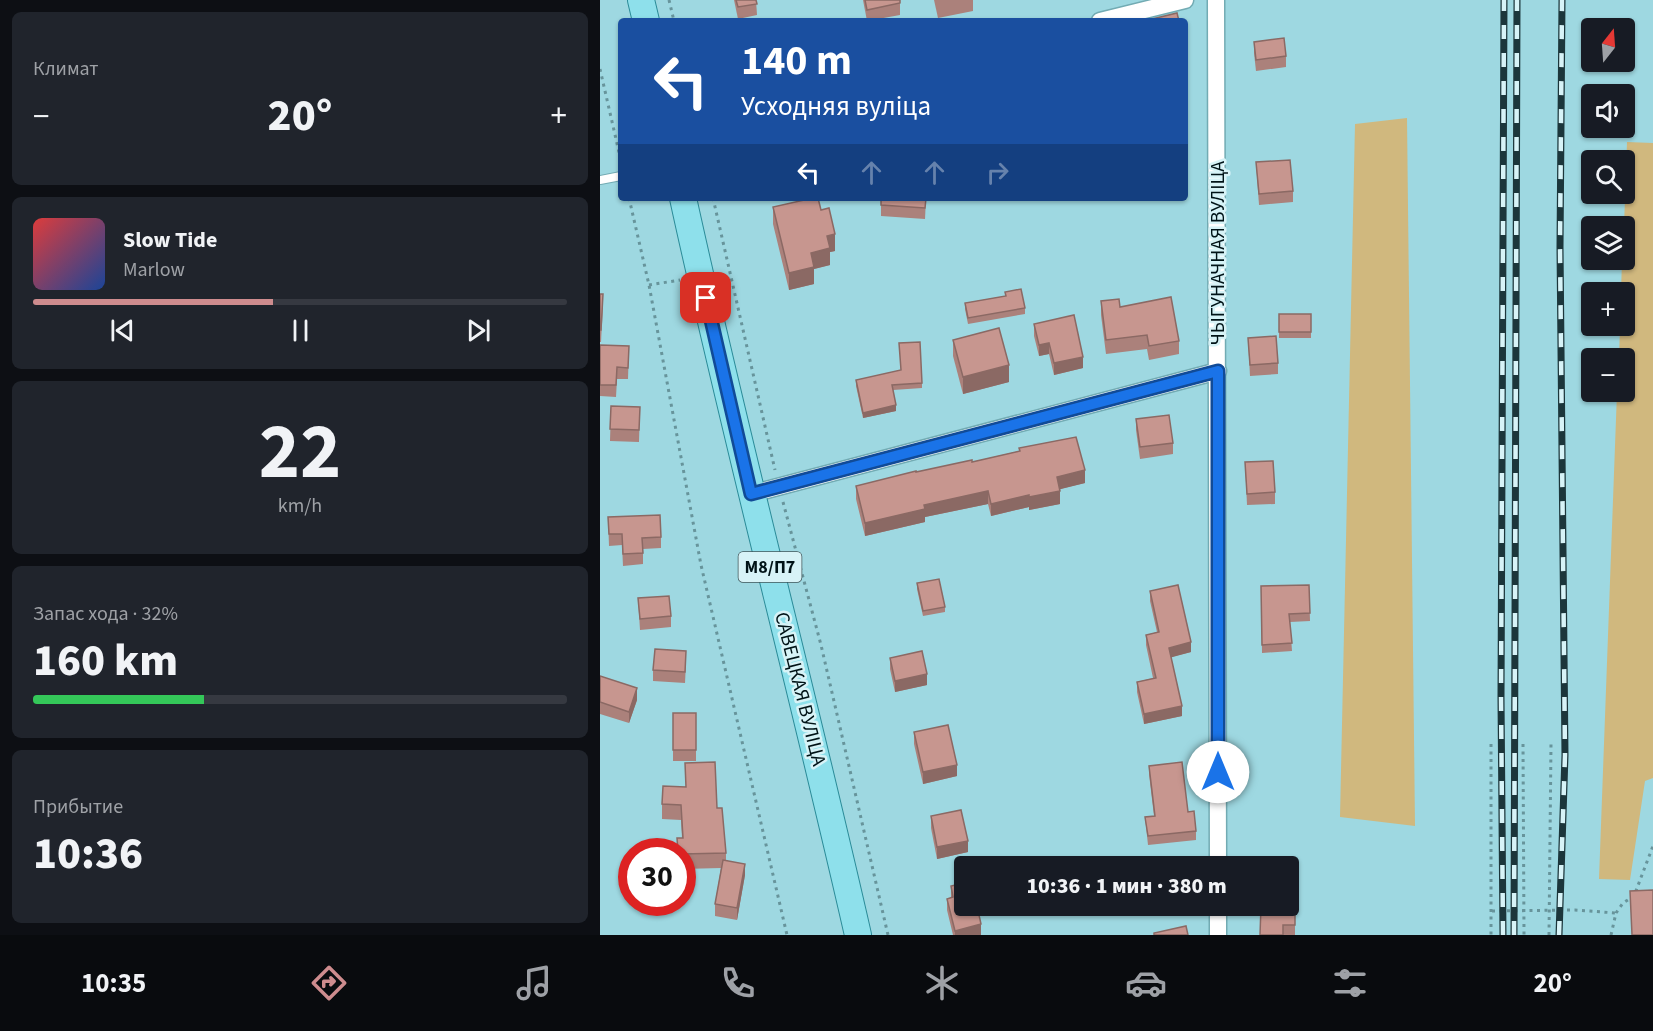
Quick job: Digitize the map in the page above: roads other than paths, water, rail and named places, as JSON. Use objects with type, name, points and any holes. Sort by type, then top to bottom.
[{"type":"main road","points":[[641,0],[645,18]]},
{"type":"main road","name":"САВЕЦКАЯ ВУЛІЦА","points":[[684,201],[751,494],[812,735],[858,935]]},
{"type":"street","points":[[1112,18],[1185,0]]},
{"type":"street","name":"ЧЫГУНАЧНАЯ ВУЛІЦА","points":[[1216,0],[1218,856]]},
{"type":"street","points":[[751,494],[1218,371]]},
{"type":"street","points":[[1218,916],[1218,935]]},
{"type":"lane","points":[[600,180],[618,177]]},
{"type":"railway","points":[[1503,935],[1501,698],[1504,0]]},
{"type":"railway","points":[[1514,935],[1517,0]]},
{"type":"railway","points":[[1559,935],[1565,755],[1560,247],[1562,0]]}]
